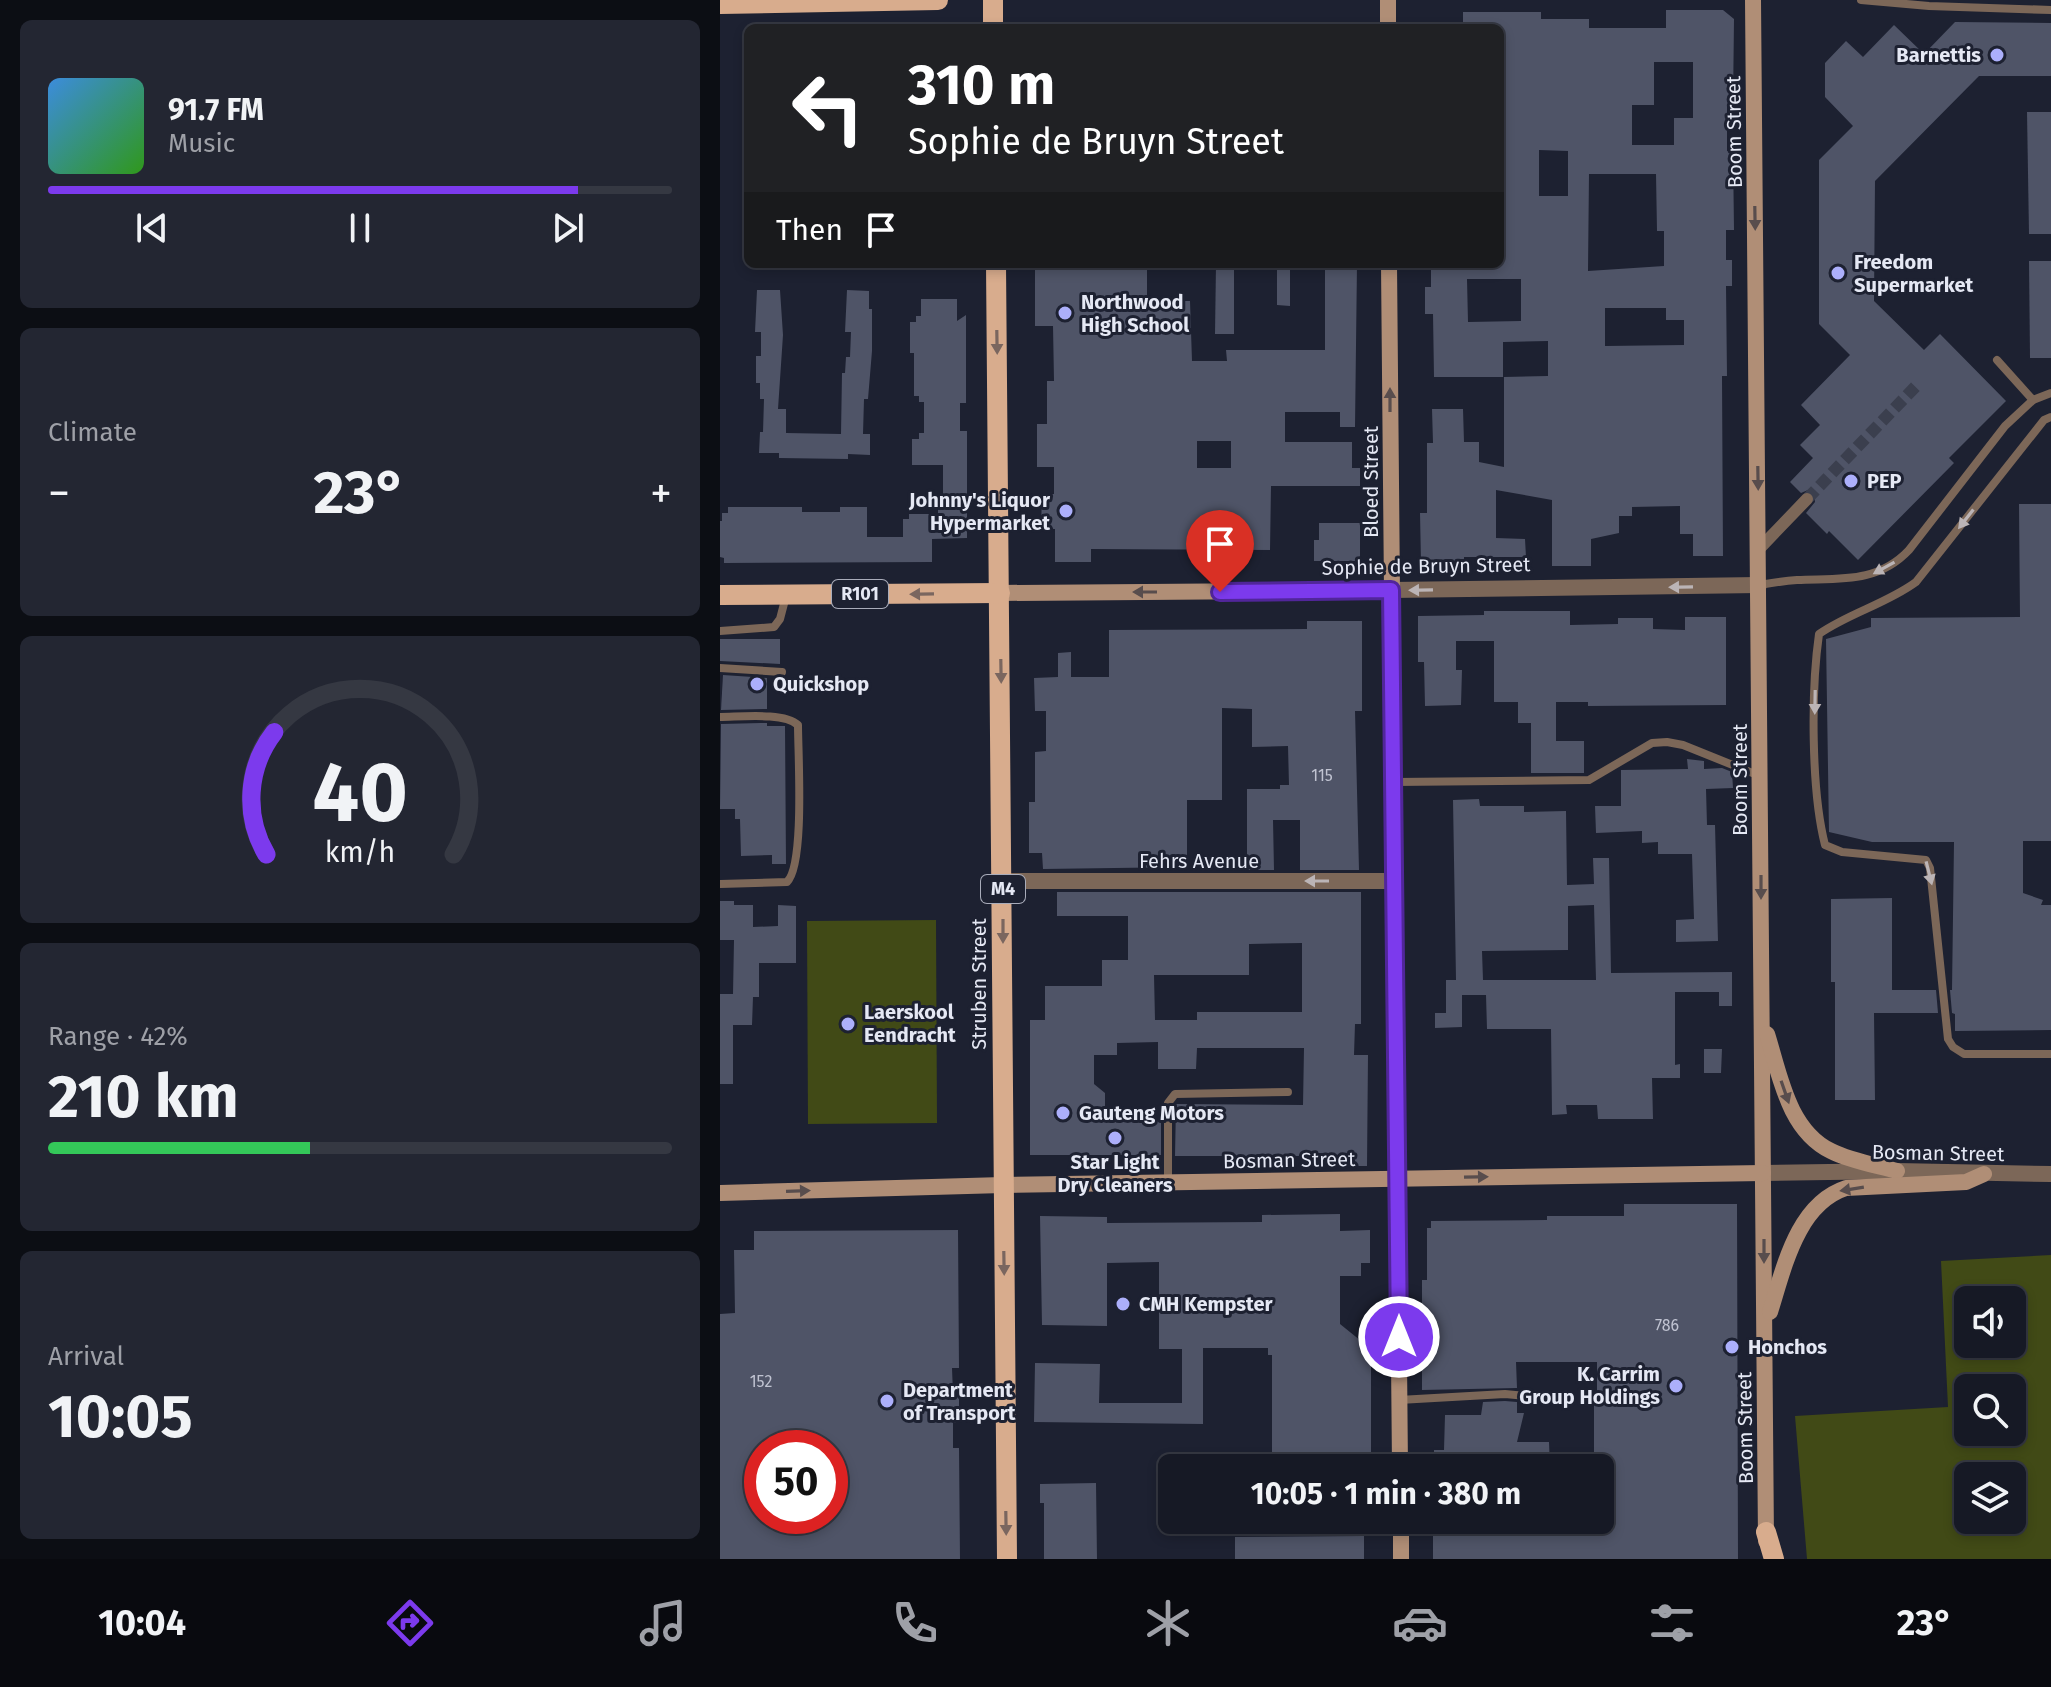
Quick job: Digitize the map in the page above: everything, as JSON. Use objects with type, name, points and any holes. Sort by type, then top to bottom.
[{"type":"main road","points":[[733,2],[938,0]]},
{"type":"main road","points":[[993,0],[993,24]]},
{"type":"main road","points":[[1388,0],[1388,24]]},
{"type":"main road","name":"Boom Street","points":[[1753,0],[1767,1559]]},
{"type":"main road","name":"Struben Street","points":[[996,268],[1007,1559]]},
{"type":"main road","name":"Bloed Street","points":[[1389,268],[1400,1454]]},
{"type":"main road","name":"Sophie de Bruyn Street","points":[[720,595],[1391,590]]},
{"type":"main road","points":[[1762,1017],[1790,1105],[1806,1132],[1819,1144],[1843,1157],[1897,1171]]},
{"type":"main road","name":"Bosman Street","points":[[720,1193],[1003,1185],[1763,1173]]},
{"type":"main road","points":[[1764,1328],[1798,1234],[1811,1213],[1828,1196],[1846,1188],[1966,1182],[1984,1174]]},
{"type":"main road","points":[[1766,1532],[1774,1559]]},
{"type":"main road","points":[[1401,1534],[1401,1559]]},
{"type":"street","points":[[1759,549],[1807,499]]},
{"type":"street","name":"Sophie de Bruyn Street","points":[[1391,590],[1759,585]]},
{"type":"street","name":"Fehrs Avenue","points":[[1003,881],[1395,881]]},
{"type":"street","name":"Bosman Street","points":[[1763,1173],[1897,1171],[2051,1174]]},
{"type":"lane","points":[[1861,0],[1929,6],[2051,10]]},
{"type":"lane","points":[[1997,360],[2033,400]]},
{"type":"lane","name":"Sophie de Bruyn Street","points":[[1759,585],[1861,578],[1888,567],[1909,550],[2005,426],[2033,400],[2051,393]]},
{"type":"lane","points":[[2051,417],[2044,420],[1916,582],[1897,595],[1819,634],[1815,656],[1815,741],[1820,828],[1825,845],[1842,852],[1926,860],[1930,868],[1948,1039],[1953,1047],[1964,1054],[2051,1054]]},
{"type":"lane","points":[[720,631],[774,627],[780,619],[786,595]]},
{"type":"lane","points":[[720,668],[782,672]]},
{"type":"lane","points":[[720,717],[775,717],[792,720],[798,725],[798,838],[795,868],[787,882],[720,884]]},
{"type":"lane","points":[[1394,782],[1589,780],[1652,743],[1667,742],[1683,745],[1760,776]]},
{"type":"lane","points":[[1168,1182],[1168,1103],[1175,1094],[1288,1092]]},
{"type":"lane","points":[[1399,1400],[1505,1394],[1548,1398]]},
{"type":"green space","points":[[936,920],[937,1123],[808,1124],[807,921]]},
{"type":"green space","points":[[2051,1255],[2051,1559],[1807,1559],[1795,1416],[1948,1407],[1941,1261]]},
{"type":"building","points":[[1666,10],[1723,10],[1734,19],[1733,104],[1727,104],[1727,151],[1733,151],[1734,230],[1726,230],[1726,260],[1732,260],[1732,286],[1726,286],[1727,376],[1722,376],[1723,556],[1693,556],[1693,534],[1680,534],[1680,506],[1632,507],[1632,516],[1619,516],[1619,533],[1591,539],[1591,566],[1552,566],[1552,500],[1496,490],[1496,538],[1525,539],[1526,557],[1464,557],[1464,562],[1421,563],[1420,513],[1427,513],[1427,443],[1433,443],[1432,409],[1463,409],[1464,442],[1479,442],[1479,462],[1504,467],[1504,377],[1548,376],[1548,341],[1503,342],[1503,377],[1434,377],[1433,314],[1425,314],[1425,287],[1431,287],[1431,268],[1504,268],[1504,24],[1463,24],[1463,12],[1541,12],[1541,19],[1589,19],[1589,28],[1666,28]],"holes":[[[1654,62],[1693,62],[1693,118],[1674,118],[1674,145],[1632,145],[1632,105],[1654,105]],[[1539,150],[1568,151],[1568,196],[1539,196]],[[1589,174],[1656,174],[1657,231],[1664,231],[1664,266],[1588,271]],[[1467,279],[1521,279],[1521,321],[1468,322]],[[1605,308],[1666,308],[1666,320],[1684,320],[1684,345],[1605,346]]]},
{"type":"building","points":[[1955,22],[2051,23],[2051,76],[1979,76],[1875,181],[1874,301],[1924,350],[1940,334],[2006,401],[1949,458],[1954,463],[1858,560],[1806,513],[1815,502],[1814,493],[1808,490],[1801,493],[1790,482],[1813,458],[1800,445],[1820,425],[1801,405],[1850,355],[1819,324],[1819,160],[1853,126],[1825,97],[1825,63],[1846,41],[1863,57],[1894,25],[1924,54]]},
{"type":"building","points":[[2027,112],[2051,112],[2051,234],[2029,234]]},
{"type":"building","points":[[2029,261],[2051,261],[2051,358],[2030,358]]},
{"type":"building","points":[[1035,268],[1147,269],[1147,301],[1190,301],[1192,361],[1227,361],[1226,350],[1325,350],[1325,268],[1357,268],[1355,427],[1340,427],[1340,412],[1285,412],[1285,442],[1352,442],[1352,468],[1360,468],[1360,486],[1271,486],[1270,550],[1091,549],[1091,562],[1055,562],[1055,529],[1041,529],[1042,494],[1054,494],[1054,467],[1037,467],[1037,424],[1047,424],[1047,381],[1054,381],[1053,326],[1035,326]],"holes":[[[1197,441],[1231,441],[1231,468],[1197,468]]]},
{"type":"building","points":[[1216,268],[1234,268],[1234,334],[1215,334]]},
{"type":"building","points":[[1277,268],[1290,268],[1290,306],[1277,305]]},
{"type":"building","points":[[757,290],[780,290],[783,335],[778,409],[786,409],[786,433],[841,434],[842,373],[845,373],[846,357],[850,357],[851,332],[845,332],[847,290],[869,291],[872,351],[868,399],[864,399],[863,434],[870,434],[870,455],[848,454],[848,459],[779,458],[779,453],[759,453],[764,399],[760,399],[760,383],[756,383],[756,356],[761,356],[761,332],[755,332]]},
{"type":"building","points":[[921,299],[957,299],[957,321],[966,315],[966,403],[960,403],[960,431],[967,431],[967,538],[932,539],[932,562],[724,563],[724,558],[720,557],[720,521],[722,513],[728,513],[728,507],[802,507],[802,512],[840,512],[840,507],[867,507],[867,537],[903,537],[903,519],[909,519],[909,514],[938,514],[938,499],[943,499],[943,465],[912,465],[912,439],[919,439],[919,433],[924,433],[924,402],[919,402],[919,396],[914,396],[914,353],[910,353],[910,322],[916,322],[916,316],[921,316]]},
{"type":"building","points":[[2019,504],[2051,504],[2051,841],[2023,841],[2023,893],[2043,900],[2041,905],[2051,905],[2051,1030],[1955,1031],[1950,990],[1954,842],[1872,842],[1829,832],[1826,639],[1871,627],[1871,618],[2020,617]]},
{"type":"building","points":[[1319,523],[1360,523],[1360,561],[1314,561],[1314,540],[1319,540]]},
{"type":"building","points":[[1484,611],[1570,611],[1570,625],[1618,624],[1618,618],[1653,618],[1653,629],[1685,630],[1685,617],[1726,617],[1726,705],[1588,706],[1588,702],[1556,702],[1556,741],[1584,741],[1584,773],[1531,773],[1531,723],[1518,723],[1518,702],[1494,702],[1494,641],[1456,641],[1456,670],[1462,670],[1461,705],[1425,706],[1424,662],[1418,662],[1418,616],[1484,615]]},
{"type":"building","points":[[1307,621],[1362,621],[1362,711],[1355,711],[1359,870],[1300,870],[1300,820],[1273,820],[1274,870],[1247,870],[1247,789],[1280,789],[1280,785],[1289,785],[1288,746],[1252,747],[1252,709],[1222,708],[1222,800],[1187,800],[1187,867],[1043,869],[1042,853],[1029,853],[1029,802],[1035,802],[1035,752],[1046,751],[1046,711],[1035,711],[1034,678],[1058,677],[1058,653],[1071,652],[1071,677],[1109,677],[1109,630],[1307,629]]},
{"type":"building","points":[[720,639],[780,639],[780,664],[720,661]]},
{"type":"building","points":[[723,675],[767,678],[767,709],[721,710]]},
{"type":"building","points":[[767,723],[767,726],[785,726],[786,864],[772,864],[772,855],[741,856],[740,819],[735,819],[735,809],[720,809],[721,724]]},
{"type":"building","points":[[1687,759],[1704,761],[1704,769],[1722,768],[1732,772],[1733,788],[1706,789],[1707,825],[1715,825],[1718,941],[1676,942],[1676,920],[1694,919],[1692,854],[1658,854],[1658,842],[1642,843],[1642,831],[1596,833],[1595,806],[1621,806],[1621,770],[1688,769]]},
{"type":"building","points":[[1479,799],[1480,806],[1524,806],[1524,812],[1566,811],[1567,885],[1594,884],[1593,858],[1609,858],[1611,973],[1732,972],[1732,1006],[1719,1006],[1719,992],[1675,992],[1675,1065],[1680,1064],[1680,1078],[1652,1078],[1653,1119],[1598,1119],[1597,1105],[1566,1105],[1567,1114],[1552,1115],[1551,1029],[1487,1029],[1486,995],[1462,995],[1462,1027],[1435,1028],[1435,1013],[1446,1013],[1446,980],[1456,980],[1453,800]],"holes":[[[1594,905],[1596,980],[1483,980],[1482,951],[1568,950],[1568,906]]]},
{"type":"building","points":[[1057,892],[1361,892],[1361,1024],[1355,1024],[1354,1055],[1368,1055],[1367,1166],[1306,1166],[1306,1156],[1175,1156],[1176,1104],[1303,1105],[1304,1048],[1197,1048],[1196,1069],[1158,1069],[1158,1042],[1117,1043],[1117,1055],[1094,1055],[1094,1084],[1105,1093],[1105,1120],[1161,1120],[1161,1155],[1030,1155],[1030,1020],[1045,1020],[1045,986],[1102,986],[1102,960],[1128,960],[1128,916],[1057,916]],"holes":[[[1302,943],[1302,1012],[1197,1012],[1197,1020],[1155,1020],[1154,975],[1249,975],[1249,944]]]},
{"type":"building","points":[[1892,898],[1892,990],[1936,990],[1938,1013],[1874,1013],[1875,1100],[1835,1100],[1831,899]]},
{"type":"building","points":[[720,901],[753,905],[753,927],[778,926],[778,905],[796,906],[796,963],[759,963],[759,997],[753,997],[752,1025],[733,1025],[733,1084],[720,1084],[720,994],[733,994],[734,940],[720,940]]},
{"type":"building","points":[[1704,1049],[1722,1049],[1721,1073],[1704,1073]]},
{"type":"building","points":[[1624,1204],[1737,1204],[1738,1559],[1433,1559],[1433,1534],[1614,1534],[1614,1454],[1594,1454],[1597,1362],[1516,1362],[1517,1388],[1422,1390],[1422,1280],[1427,1280],[1427,1228],[1431,1228],[1431,1221],[1624,1216]]},
{"type":"building","points":[[1340,1214],[1340,1231],[1370,1230],[1370,1263],[1361,1263],[1361,1276],[1340,1276],[1340,1324],[1371,1349],[1371,1454],[1272,1454],[1272,1355],[1268,1355],[1268,1348],[1203,1348],[1203,1424],[1034,1422],[1035,1363],[1100,1364],[1099,1403],[1182,1403],[1182,1349],[1159,1349],[1159,1262],[1107,1263],[1107,1326],[1042,1325],[1040,1216],[1107,1217],[1107,1223],[1262,1222],[1262,1215]]},
{"type":"building","name":"Department of Transport","points":[[958,1230],[959,1368],[952,1368],[953,1394],[959,1394],[959,1423],[953,1423],[953,1448],[959,1448],[960,1559],[720,1559],[720,1314],[735,1313],[734,1250],[754,1250],[754,1231]]},
{"type":"building","points":[[1483,1402],[1517,1402],[1517,1413],[1524,1413],[1517,1442],[1549,1442],[1549,1454],[1434,1454],[1434,1450],[1444,1450],[1445,1415],[1481,1415]]},
{"type":"building","points":[[1096,1483],[1097,1559],[1044,1559],[1044,1503],[1040,1503],[1040,1484]]},
{"type":"building","points":[[1364,1536],[1364,1559],[1235,1559],[1235,1537]]},
{"type":"tunnel","points":[[1807,499],[1919,383]]},
{"type":"place","name":"Barnettis","points":[[1997,55]]},
{"type":"place","name":"Freedom Supermarket","points":[[1838,273]]},
{"type":"place","name":"Northwood High School","points":[[1065,313]]},
{"type":"place","name":"PEP","points":[[1851,481]]},
{"type":"place","name":"Johnny's Liquor Hypermarket","points":[[1066,511]]},
{"type":"place","name":"Quickshop","points":[[757,684]]},
{"type":"place","name":"Laerskool Eendracht","points":[[848,1024]]},
{"type":"place","name":"Gauteng Motors","points":[[1063,1113]]},
{"type":"place","name":"Star Light Dry Cleaners","points":[[1115,1138]]},
{"type":"place","name":"CMH Kempster","points":[[1123,1304]]},
{"type":"place","name":"Honchos","points":[[1732,1347]]},
{"type":"place","name":"K. Carrim Group Holdings","points":[[1676,1386]]},
{"type":"place","name":"Department of Transport","points":[[887,1401]]},
{"type":"route","points":[[1220,592],[1391,590],[1399,1337]]}]
